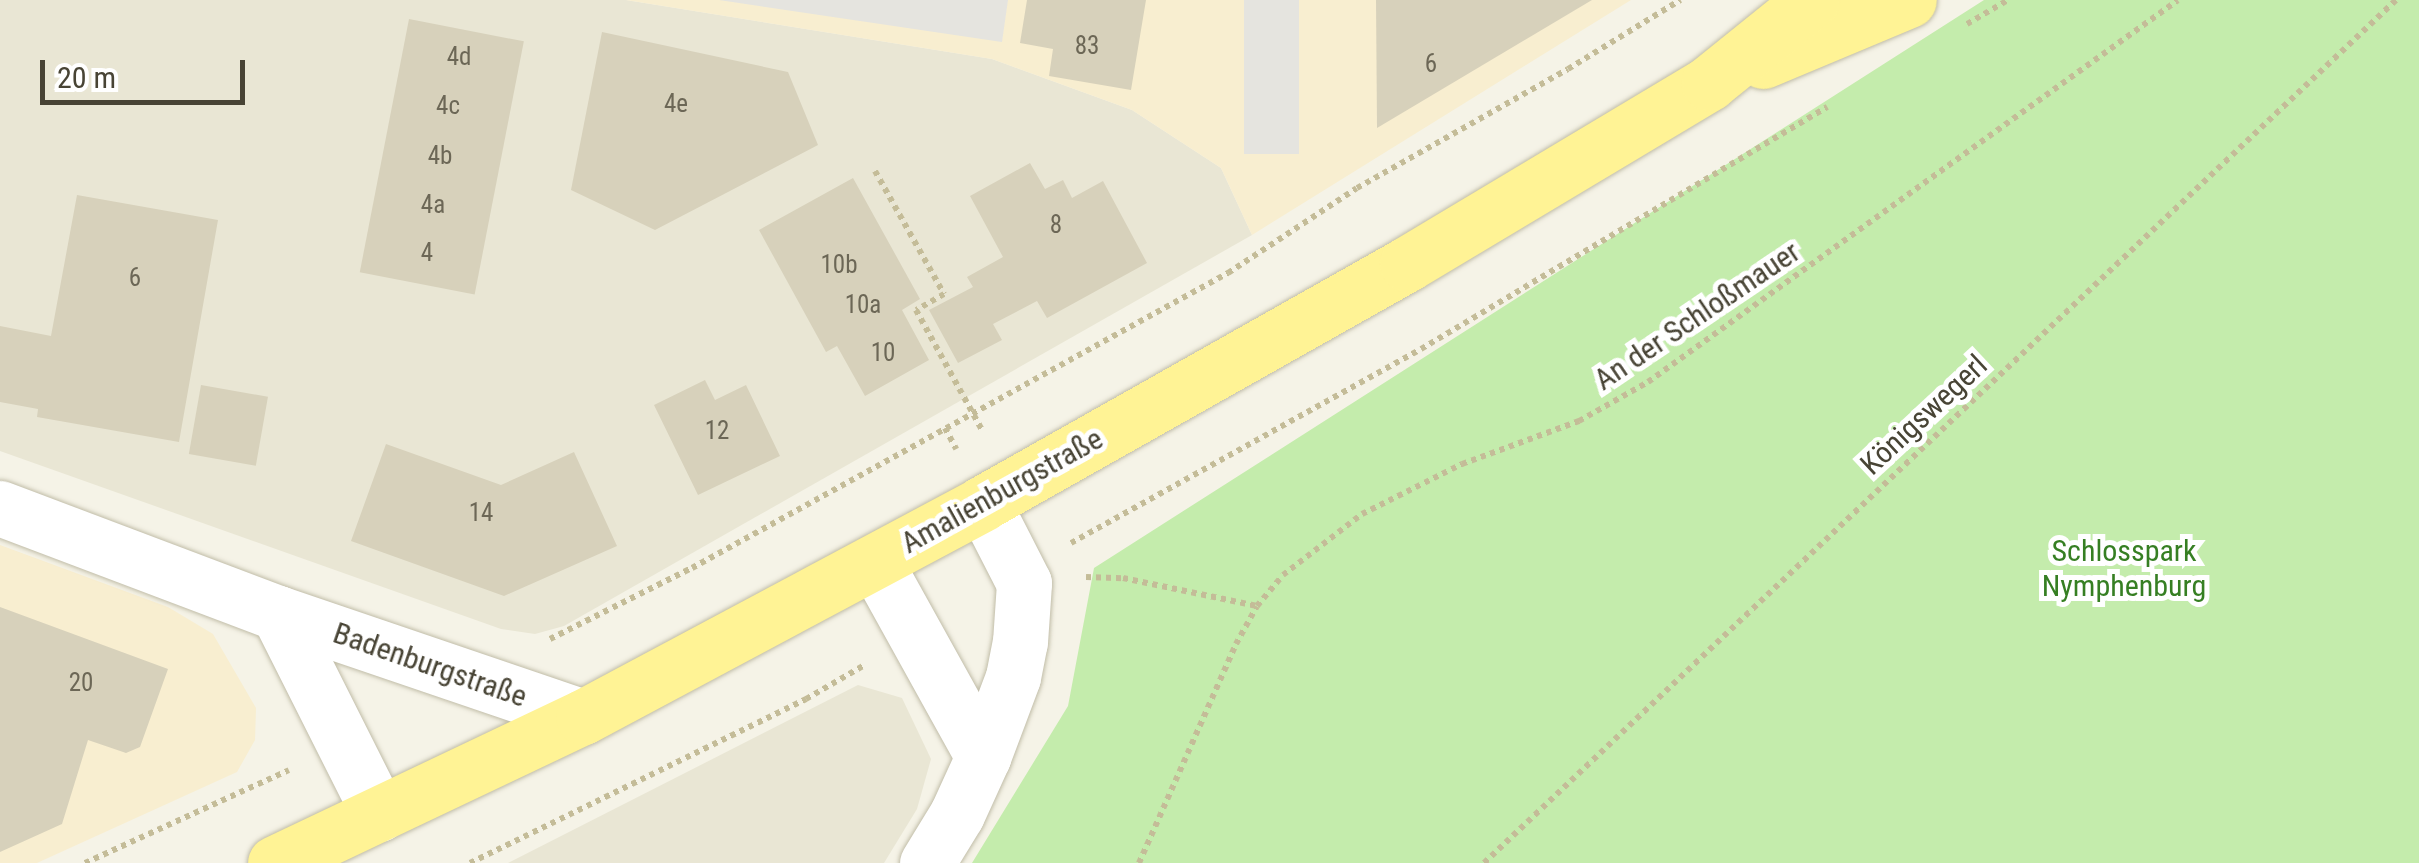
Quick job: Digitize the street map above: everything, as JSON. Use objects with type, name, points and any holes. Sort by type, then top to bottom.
[{"type":"main road","name":"Amalienburgstraße","points":[[275,863],[583,717],[998,494],[1407,264],[1709,83],[1812,0]]},
{"type":"main road","name":"Amalienburgstraße","points":[[1709,83],[1909,0]]},
{"type":"street","points":[[927,863],[958,814],[1013,677],[1024,596],[998,494]]},
{"type":"street","name":"Badenburgstraße","points":[[0,508],[278,614],[583,717]]},
{"type":"street","points":[[875,562],[982,757]]},
{"type":"street","name":"Badenburgstraße","points":[[278,614],[379,814]]},
{"type":"path","points":[[474,678],[692,568],[1228,273],[1357,188],[1568,70],[1680,0]]},
{"type":"path","points":[[1957,30],[2008,0]]},
{"type":"path","name":"An der Schloßmauer","points":[[1139,863],[1258,606],[1283,575],[1362,514],[1462,464],[1579,421],[1648,382],[2178,0]]},
{"type":"path","name":"Königswegerl","points":[[1484,863],[2396,0]]},
{"type":"path","points":[[1020,574],[1421,350],[1840,100]]},
{"type":"path","points":[[875,171],[944,294],[916,310],[973,413],[998,494]]},
{"type":"path","points":[[1020,574],[1124,578],[1258,606]]},
{"type":"path","points":[[470,863],[806,699],[916,636]]},
{"type":"path","points":[[84,863],[344,744]]},
{"type":"shaded area","points":[[0,0],[626,0],[992,59],[1132,110],[1221,168],[1252,235],[564,626],[535,634],[501,629],[0,451]]},
{"type":"shaded area","points":[[626,0],[1631,0],[1252,235],[1221,168],[1132,110],[992,59]]},
{"type":"shaded area","points":[[719,0],[1008,0],[1002,42]]},
{"type":"shaded area","points":[[1244,0],[1299,0],[1299,154],[1244,154]]},
{"type":"shaded area","points":[[0,545],[168,607],[213,634],[256,708],[255,740],[237,772],[37,863],[0,863]]},
{"type":"shaded area","points":[[858,685],[902,698],[931,759],[917,809],[884,863],[508,863]]},
{"type":"green space","name":"Schlosspark Nymphenburg","points":[[1984,0],[2419,0],[2419,863],[972,863],[1068,706],[1094,568]]},
{"type":"building","points":[[1027,0],[1146,0],[1131,90],[1049,76],[1053,49],[1020,43]]},
{"type":"building","points":[[1376,0],[1592,0],[1377,128]]},
{"type":"building","points":[[409,19],[524,41],[475,295],[360,272]]},
{"type":"building","points":[[602,32],[788,72],[818,145],[655,230],[571,190]]},
{"type":"building","points":[[1030,163],[1045,189],[1063,180],[1072,198],[1103,181],[1147,263],[1047,318],[1037,301],[993,324],[1002,340],[958,363],[929,310],[973,287],[967,277],[1003,257],[970,196]]},
{"type":"building","points":[[853,178],[920,299],[902,310],[929,360],[865,396],[837,346],[826,352],[759,230]]},
{"type":"building","points":[[77,195],[218,220],[179,442],[37,417],[38,409],[0,402],[0,326],[51,336]]},
{"type":"building","points":[[705,380],[715,400],[746,385],[780,456],[698,495],[654,405]]},
{"type":"building","points":[[201,385],[268,397],[256,466],[189,454]]},
{"type":"building","points":[[386,444],[501,485],[574,452],[617,546],[504,596],[351,541]]},
{"type":"building","points":[[0,607],[168,669],[140,747],[126,753],[88,740],[62,824],[0,852]]}]
